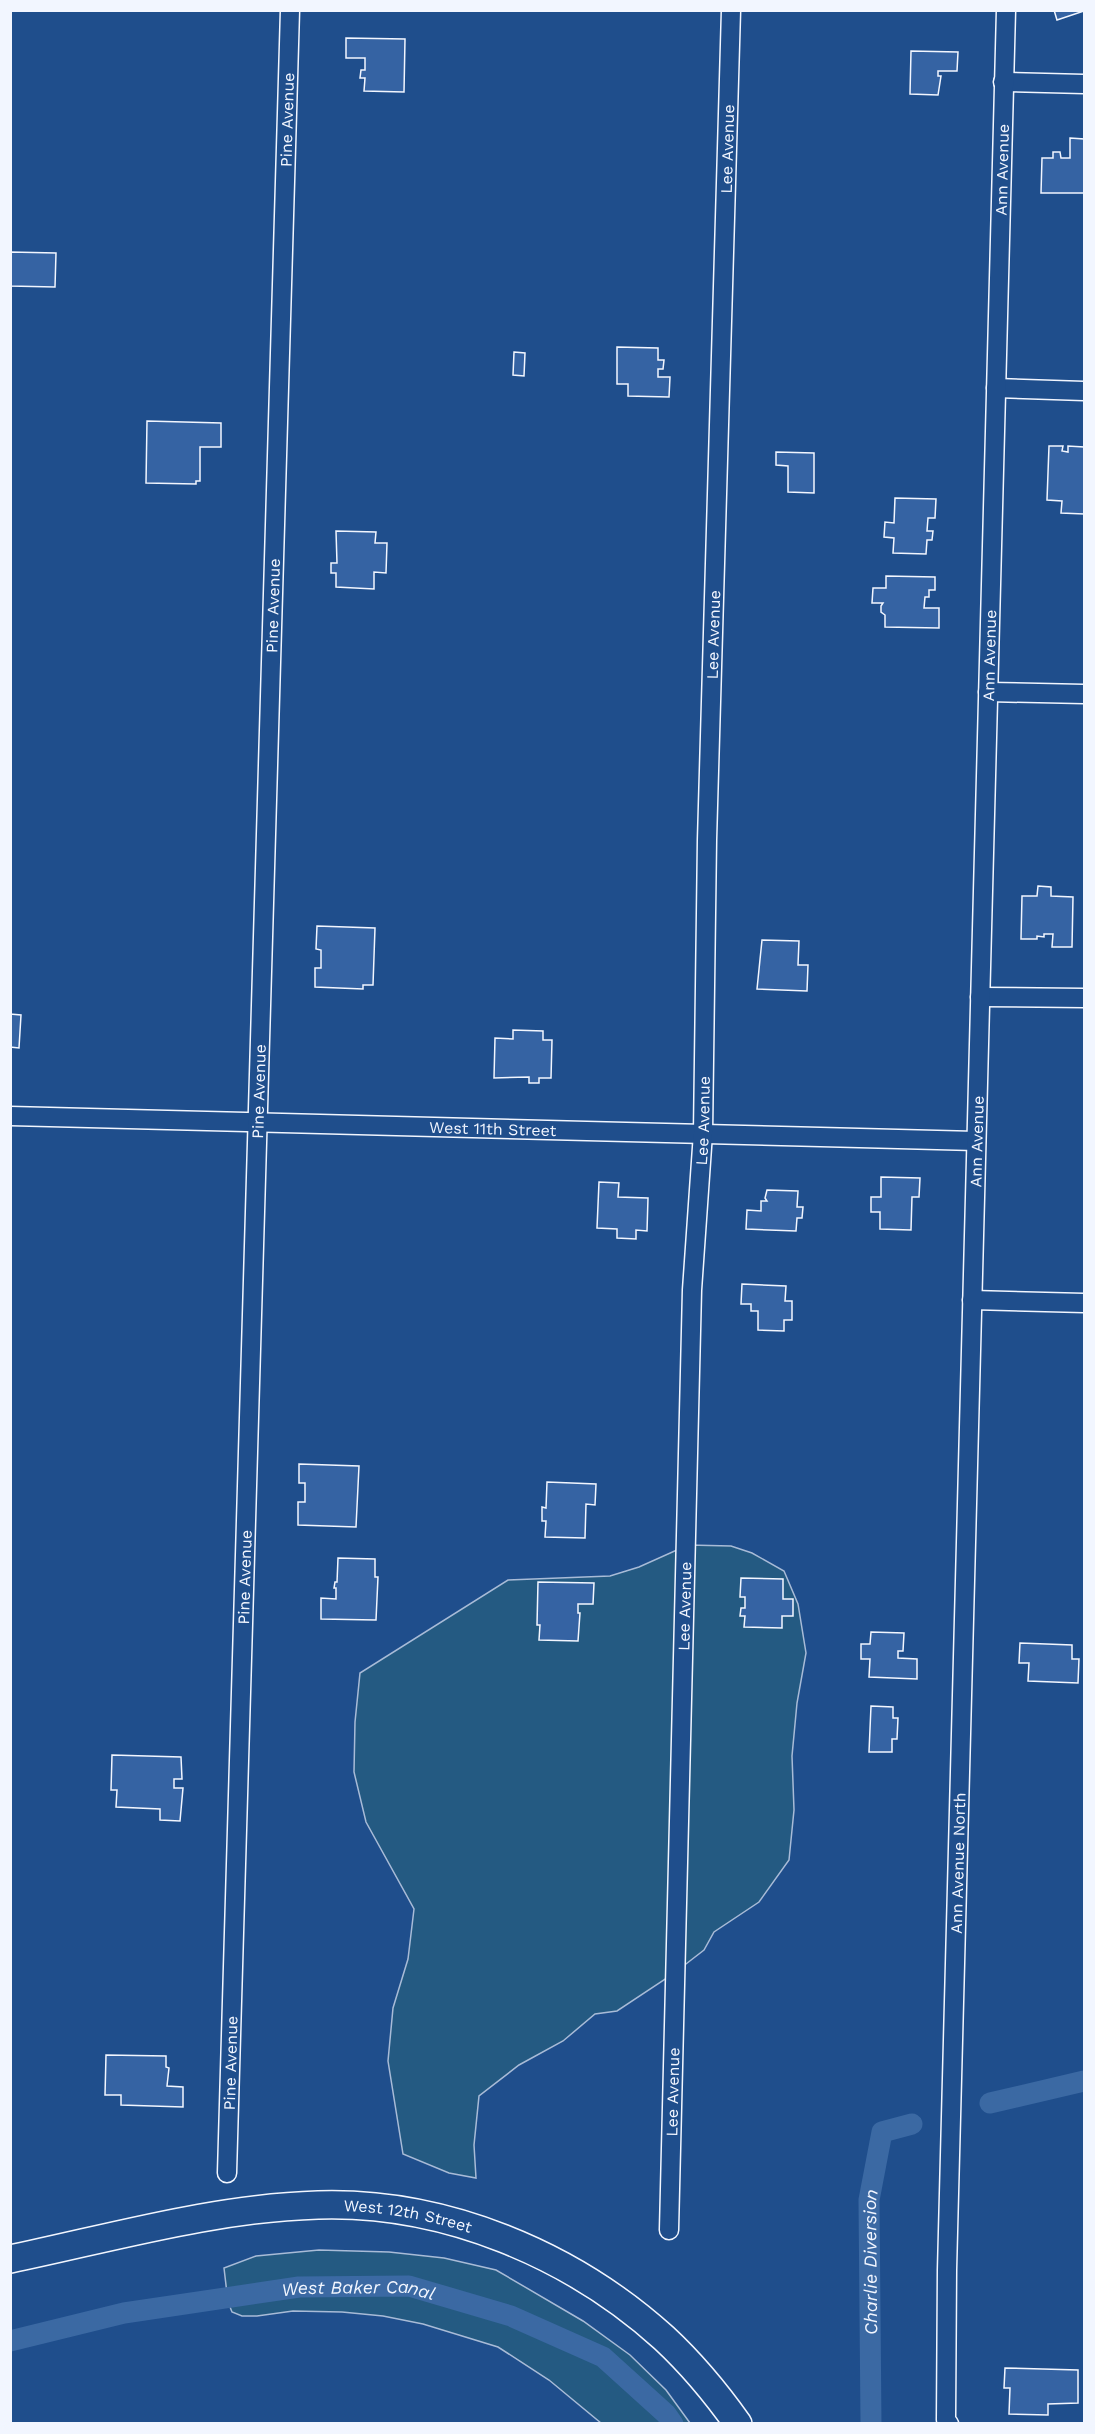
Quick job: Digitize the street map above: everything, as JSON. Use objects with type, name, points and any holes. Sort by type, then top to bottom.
[{"type":"street","name":"Pine Avenue","points":[[227,2173],[290,10]]},
{"type":"street","name":"Lee Avenue","points":[[669,2230],[692,1290],[703,1133],[707,828],[731,10]]},
{"type":"street","name":"Ann Avenue","points":[[972,1300],[1005,10]]},
{"type":"street","points":[[1003,82],[1084,84]]},
{"type":"street","points":[[996,388],[1084,391]]},
{"type":"street","points":[[988,692],[1084,694]]},
{"type":"street","points":[[980,997],[1084,998]]},
{"type":"street","name":"West 11th Street","points":[[10,1116],[976,1141]]},
{"type":"street","points":[[972,1300],[1084,1303]]},
{"type":"street","name":"Ann Avenue North","points":[[948,2424],[946,2420],[947,2270],[972,1300]]},
{"type":"street","name":"West 12th Street","points":[[10,2259],[169,2225],[287,2206],[347,2205],[429,2216],[516,2244],[561,2265],[604,2291],[640,2318],[682,2356],[738,2424]]},
{"type":"shaded area","points":[[688,1545],[731,1546],[752,1553],[784,1571],[798,1604],[806,1653],[797,1703],[792,1756],[794,1810],[789,1860],[759,1902],[714,1932],[704,1950],[673,1974],[617,2011],[595,2014],[563,2041],[519,2065],[479,2096],[474,2145],[476,2178],[449,2173],[403,2154],[388,2061],[393,2008],[408,1959],[414,1909],[366,1822],[354,1772],[355,1722],[360,1673],[508,1580],[610,1576],[639,1567]]},
{"type":"shaded area","points":[[319,2250],[389,2252],[444,2258],[496,2270],[583,2321],[630,2355],[666,2390],[690,2423],[601,2423],[549,2380],[498,2347],[423,2324],[383,2316],[342,2312],[293,2311],[242,2316],[232,2312],[228,2302],[224,2268],[256,2256]]},
{"type":"building","points":[[1054,10],[1084,10],[1084,11],[1057,20]]},
{"type":"building","points":[[346,38],[405,39],[404,92],[364,91],[365,78],[360,78],[361,70],[365,70],[365,58],[346,58]]},
{"type":"building","points":[[911,51],[958,52],[957,71],[938,71],[938,76],[941,76],[938,95],[910,94]]},
{"type":"building","points":[[1070,138],[1084,139],[1084,193],[1041,193],[1042,158],[1053,158],[1053,152],[1060,152],[1061,158],[1070,158]]},
{"type":"building","points":[[10,252],[56,253],[55,287],[10,286]]},
{"type":"building","points":[[617,347],[658,348],[658,360],[664,360],[663,369],[658,369],[658,377],[670,377],[669,397],[628,396],[628,384],[617,384]]},
{"type":"building","points":[[514,352],[525,353],[524,376],[513,375]]},
{"type":"building","points":[[147,421],[221,423],[221,447],[200,447],[200,481],[196,481],[196,484],[146,483]]},
{"type":"building","points":[[1049,446],[1063,446],[1062,451],[1068,452],[1068,446],[1084,447],[1084,514],[1061,513],[1062,501],[1047,500]]},
{"type":"building","points":[[776,452],[814,453],[814,493],[788,492],[788,466],[776,465]]},
{"type":"building","points":[[895,498],[936,499],[935,518],[928,518],[927,531],[933,531],[932,540],[927,540],[926,554],[893,553],[894,538],[884,537],[885,522],[894,523]]},
{"type":"building","points":[[336,531],[376,532],[375,543],[387,543],[386,573],[374,572],[374,589],[336,587],[336,573],[331,573],[331,563],[337,563]]},
{"type":"building","points":[[886,576],[935,577],[935,590],[929,590],[929,597],[925,597],[924,608],[939,608],[939,628],[885,627],[885,615],[881,612],[883,603],[872,603],[873,588],[886,588]]},
{"type":"building","points":[[1038,886],[1051,887],[1051,896],[1073,897],[1072,947],[1052,947],[1053,934],[1044,934],[1044,937],[1037,936],[1037,939],[1021,939],[1022,896],[1037,896]]},
{"type":"building","points":[[317,926],[375,928],[373,985],[363,985],[363,989],[315,987],[315,968],[321,968],[321,950],[316,949]]},
{"type":"building","points":[[762,940],[799,941],[798,965],[808,965],[807,991],[757,989]]},
{"type":"building","points":[[10,1014],[21,1015],[19,1048],[10,1047]]},
{"type":"building","points":[[513,1030],[543,1031],[543,1040],[552,1040],[551,1078],[539,1078],[539,1083],[529,1083],[529,1077],[494,1078],[495,1038],[513,1039]]},
{"type":"building","points":[[881,1177],[920,1178],[919,1197],[912,1197],[911,1230],[880,1229],[880,1212],[871,1212],[871,1197],[881,1197]]},
{"type":"building","points":[[599,1182],[619,1183],[618,1197],[648,1198],[647,1231],[636,1230],[636,1239],[617,1238],[617,1229],[597,1228]]},
{"type":"building","points":[[767,1190],[798,1191],[797,1207],[803,1207],[802,1218],[797,1218],[796,1231],[746,1229],[747,1210],[761,1211],[761,1201],[767,1201],[765,1198]]},
{"type":"building","points":[[742,1284],[786,1286],[785,1301],[792,1301],[792,1320],[784,1320],[784,1331],[758,1330],[758,1311],[751,1311],[751,1304],[741,1304]]},
{"type":"building","points":[[299,1464],[359,1466],[356,1527],[298,1525],[298,1502],[305,1502],[305,1483],[299,1483]]},
{"type":"building","points":[[547,1482],[596,1484],[595,1505],[586,1504],[585,1538],[545,1537],[546,1521],[542,1521],[542,1507],[546,1508]]},
{"type":"building","points":[[338,1558],[375,1559],[375,1577],[378,1577],[376,1620],[321,1619],[321,1598],[336,1599],[336,1588],[334,1588],[337,1582]]},
{"type":"building","points":[[741,1578],[783,1579],[783,1599],[793,1599],[793,1616],[782,1616],[782,1628],[744,1627],[745,1616],[740,1616],[741,1608],[745,1608],[745,1597],[740,1597]]},
{"type":"building","points":[[538,1582],[594,1583],[593,1604],[578,1604],[578,1613],[580,1613],[578,1641],[539,1640]]},
{"type":"building","points":[[871,1632],[904,1633],[903,1651],[898,1651],[898,1658],[917,1659],[917,1679],[869,1677],[870,1659],[861,1659],[861,1644],[870,1644]]},
{"type":"building","points":[[1020,1643],[1072,1645],[1072,1659],[1079,1659],[1078,1683],[1028,1681],[1029,1663],[1019,1663]]},
{"type":"building","points":[[871,1706],[893,1707],[893,1718],[898,1718],[897,1739],[892,1739],[892,1752],[869,1752]]},
{"type":"building","points":[[112,1755],[181,1757],[182,1779],[174,1779],[174,1788],[183,1788],[180,1821],[160,1820],[160,1809],[116,1807],[117,1790],[111,1790]]},
{"type":"building","points":[[106,2055],[166,2056],[166,2067],[169,2068],[167,2086],[183,2087],[183,2107],[121,2105],[121,2095],[105,2095]]},
{"type":"building","points":[[1005,2368],[1078,2370],[1078,2403],[1048,2404],[1048,2415],[1009,2414],[1010,2388],[1004,2388]]},
{"type":"waterway","name":"Charlie Diversion","points":[[990,2103],[1084,2081]]},
{"type":"waterway","name":"Charlie Diversion","points":[[871,2424],[869,2200],[882,2132],[912,2124]]},
{"type":"waterway","name":"West Baker Canal","points":[[10,2341],[124,2313],[299,2287],[409,2286],[511,2316],[603,2357],[666,2414],[673,2424]]}]
